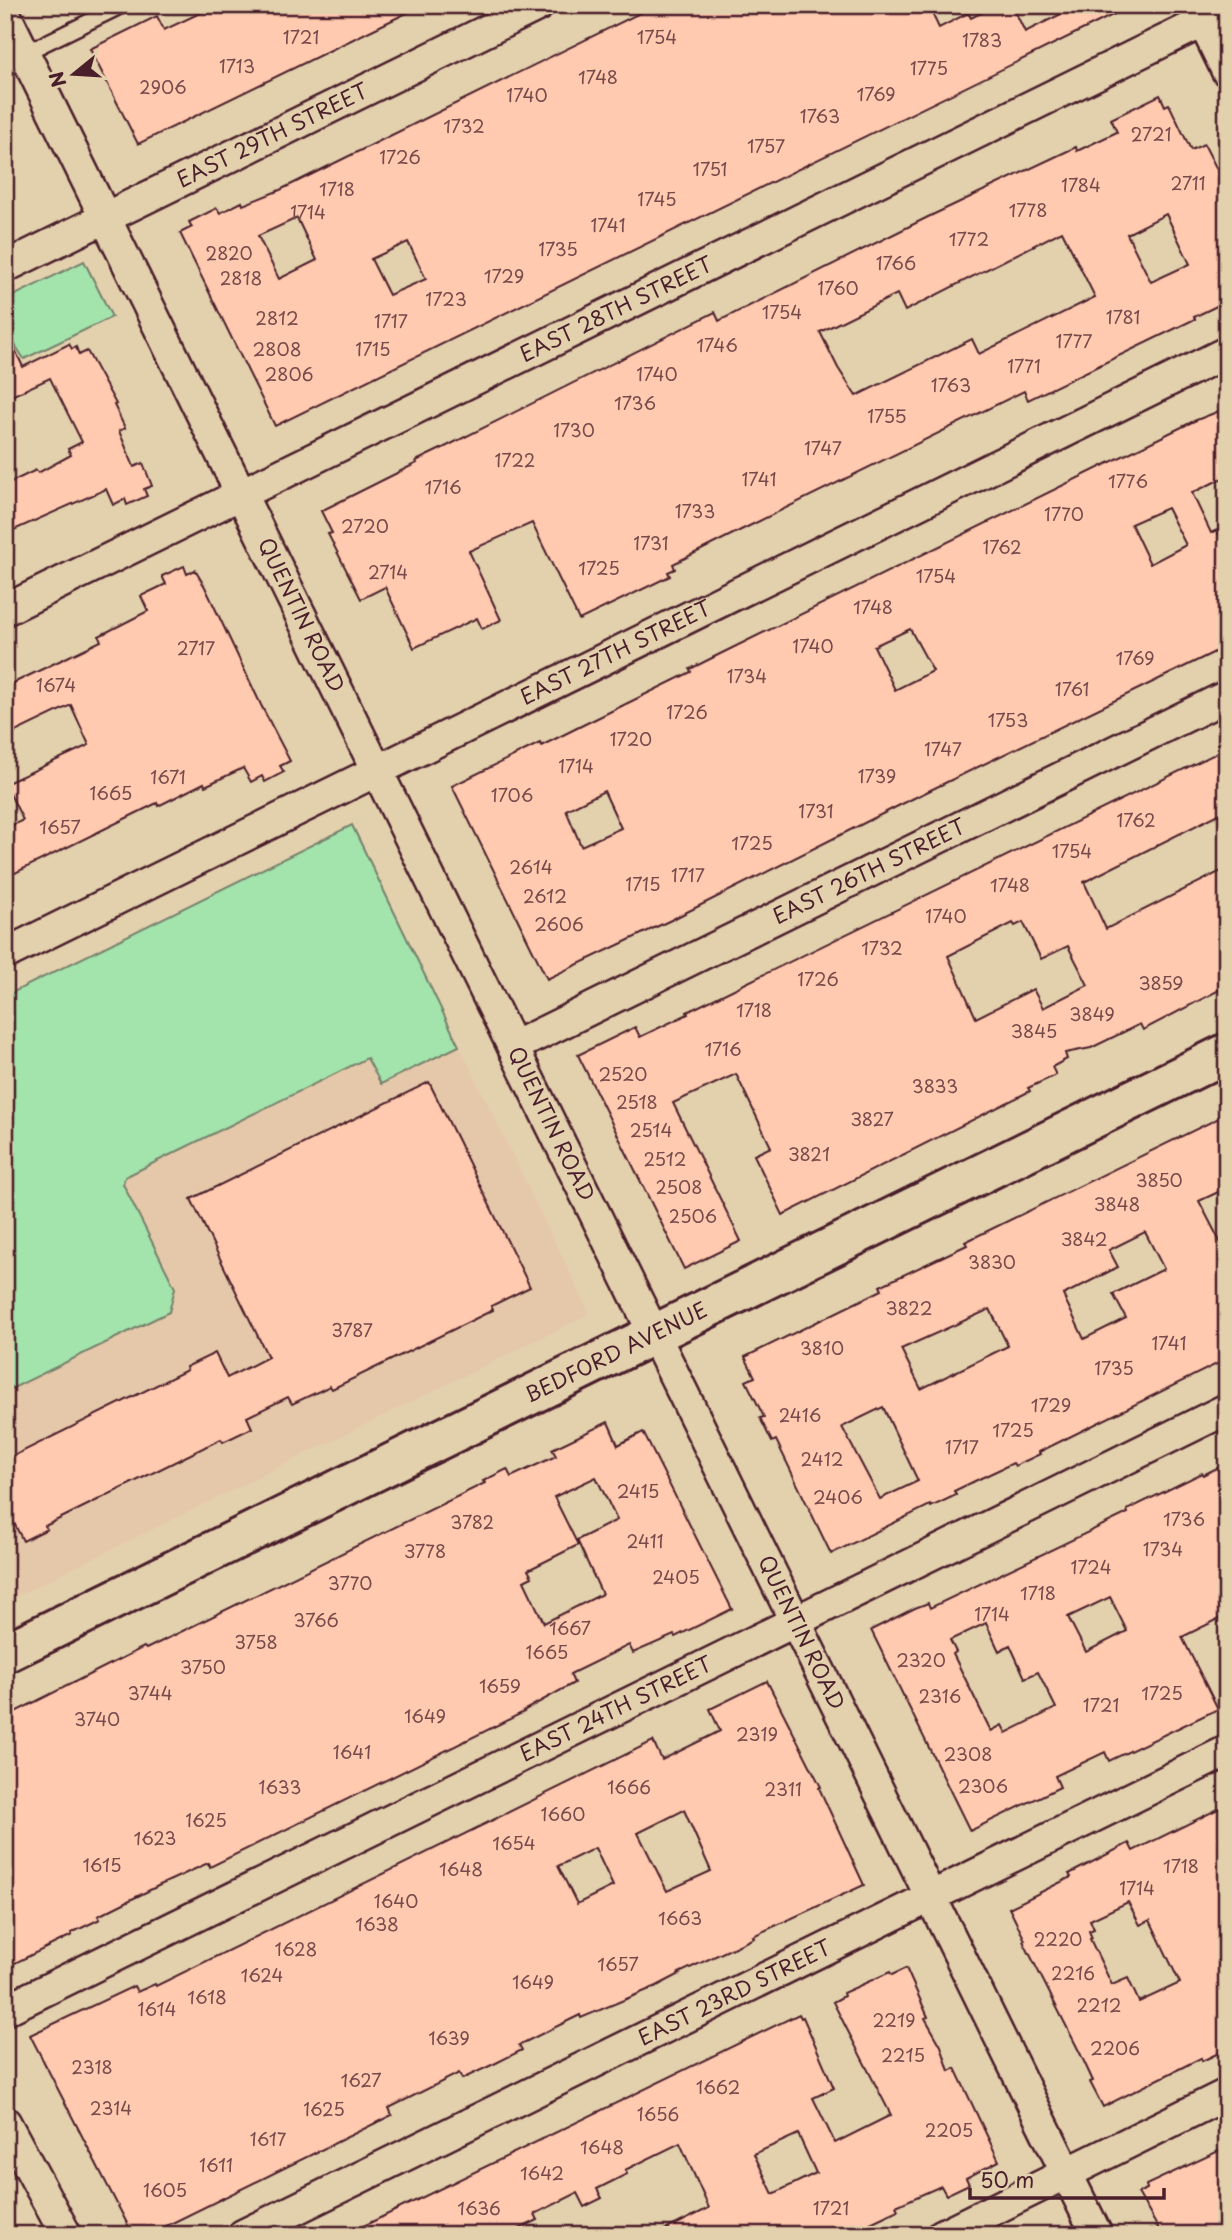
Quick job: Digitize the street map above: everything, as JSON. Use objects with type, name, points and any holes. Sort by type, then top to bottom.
[{"type":"main road","name":"BEDFORD AVENUE","points":[[5,1653],[1227,1053]]},
{"type":"street","name":"EAST 29TH STREET","points":[[5,267],[539,5]]},
{"type":"street","points":[[1208,12],[1227,71]]},
{"type":"street","name":"EAST 28TH STREET","points":[[5,610],[1208,12]]},
{"type":"street","name":"QUENTIN ROAD","points":[[5,14],[1097,2235]]},
{"type":"street","name":"EAST 27TH STREET","points":[[5,954],[1227,352]]},
{"type":"street","name":"EAST 26TH STREET","points":[[513,1047],[1227,696]]},
{"type":"street","name":"EAST 24TH STREET","points":[[5,2010],[1227,1409]]},
{"type":"street","name":"EAST 23RD STREET","points":[[243,2235],[1227,1751]]},
{"type":"street","points":[[942,2235],[1227,2094]]},
{"type":"street","points":[[5,2122],[66,2235]]},
{"type":"lane","points":[[25,53],[123,5]]},
{"type":"shaded area","points":[[352,825],[590,1314],[5,1602],[5,996]]},
{"type":"green space","points":[[84,261],[112,317],[24,359],[5,329],[5,300]]},
{"type":"green space","points":[[352,825],[459,1046],[381,1084],[367,1058],[125,1177],[123,1184],[175,1288],[169,1312],[5,1392],[5,996]]},
{"type":"building","points":[[217,5],[423,5],[138,144],[90,49],[157,16],[164,30]]},
{"type":"building","points":[[656,5],[928,5],[939,28],[968,13],[971,18],[997,5],[1012,5],[1025,32],[1079,5],[1133,5],[275,426],[180,233],[192,227],[189,222],[217,208],[220,213],[242,202],[243,205],[280,190]],"holes":[[[297,218],[317,260],[279,279],[258,236]],[[408,242],[426,279],[389,295],[371,259]]]},
{"type":"building","points":[[1160,95],[1165,106],[1169,104],[1191,150],[1204,144],[1227,189],[1227,301],[1028,400],[1024,391],[741,530],[673,564],[675,569],[668,572],[670,576],[579,620],[532,523],[469,551],[501,620],[482,629],[477,618],[414,648],[385,587],[361,599],[328,534],[332,533],[321,511],[715,312],[719,321],[928,217],[1076,147],[1077,151],[1117,132],[1111,119]],"holes":[[[1166,214],[1190,264],[1151,282],[1127,234]],[[1062,231],[1095,297],[979,354],[972,339],[856,396],[820,332],[897,294],[905,311]]]},
{"type":"building","points":[[5,328],[23,367],[69,344],[72,349],[76,347],[79,355],[87,351],[116,404],[114,405],[125,428],[119,431],[134,467],[143,463],[152,486],[144,489],[147,496],[127,505],[125,499],[113,505],[106,489],[5,534],[5,485],[36,470],[38,473],[71,455],[68,449],[82,442],[50,378],[5,399]]},
{"type":"building","points":[[1227,408],[1227,476],[1192,493],[1211,533],[1217,530],[1227,550],[1227,646],[547,979],[452,786],[540,743],[541,746],[691,672],[690,669],[714,657],[1194,421]],"holes":[[[1167,508],[1186,545],[1150,564],[1131,524]],[[910,629],[933,671],[895,690],[874,646]],[[604,791],[621,828],[581,846],[566,810]]]},
{"type":"building","points":[[184,566],[187,574],[195,570],[205,587],[290,761],[280,766],[284,772],[265,782],[262,776],[251,782],[243,768],[205,786],[204,783],[158,806],[157,803],[5,878],[5,829],[23,820],[5,784],[89,745],[71,705],[5,737],[5,687],[101,641],[99,636],[148,611],[141,596],[166,584],[162,576]]},
{"type":"building","points":[[1227,748],[1227,810],[1084,882],[1106,929],[1227,868],[1227,895],[1220,898],[1227,912],[1227,986],[1143,1030],[1140,1024],[1091,1048],[1065,1053],[1067,1059],[1052,1067],[1056,1075],[1028,1088],[1030,1091],[783,1215],[754,1155],[771,1147],[736,1074],[673,1103],[741,1241],[684,1269],[578,1055],[635,1027],[640,1037],[688,1014],[687,1012]],"holes":[[[1023,922],[1041,959],[1068,946],[1088,985],[1043,1008],[1033,989],[976,1018],[948,956],[1013,923],[1015,926]]]},
{"type":"building","points":[[429,1082],[530,1287],[491,1306],[493,1310],[332,1389],[330,1386],[292,1404],[288,1397],[247,1417],[252,1428],[223,1442],[221,1439],[45,1526],[47,1529],[23,1541],[5,1505],[5,1460],[187,1370],[186,1367],[215,1353],[227,1378],[268,1357],[191,1199]]},
{"type":"building","points":[[1227,1114],[1227,1188],[1199,1201],[1227,1255],[1227,1359],[1039,1452],[1040,1454],[979,1479],[954,1491],[956,1495],[831,1554],[776,1440],[772,1442],[760,1418],[764,1417],[746,1381],[755,1377],[745,1357],[882,1290],[880,1286],[967,1245],[965,1242]],"holes":[[[1145,1232],[1164,1269],[1113,1294],[1126,1318],[1084,1339],[1063,1295],[1118,1267],[1109,1250]],[[990,1309],[1008,1346],[921,1389],[901,1349]],[[883,1407],[918,1481],[880,1499],[842,1427]]]},
{"type":"building","points":[[608,1422],[618,1445],[643,1432],[732,1609],[675,1637],[674,1635],[633,1653],[629,1645],[570,1674],[574,1683],[524,1712],[210,1867],[208,1863],[160,1885],[98,1916],[100,1919],[71,1933],[72,1935],[13,1964],[12,1962],[5,1965],[5,1717],[485,1483],[483,1481],[507,1469],[511,1477],[556,1456],[552,1449]],"holes":[[[596,1477],[617,1520],[577,1540],[602,1594],[544,1623],[524,1581],[532,1577],[528,1570],[578,1545],[554,1497]]]},
{"type":"building","points":[[1227,1463],[1227,1615],[1182,1637],[1218,1709],[1109,1761],[1105,1752],[1055,1776],[1060,1787],[970,1831],[871,1630],[928,1603],[930,1608],[1128,1513],[1127,1510],[1202,1473],[1203,1475]],"holes":[[[1110,1597],[1127,1631],[1086,1652],[1068,1617]],[[986,1623],[999,1651],[1010,1645],[1025,1678],[1038,1672],[1056,1708],[1006,1733],[1002,1725],[991,1731],[953,1654],[956,1652],[950,1640]]]},
{"type":"building","points":[[767,1681],[821,1787],[819,1788],[864,1885],[753,1936],[754,1938],[657,1986],[581,2018],[580,2015],[519,2045],[522,2050],[462,2079],[459,2073],[389,2108],[392,2115],[148,2235],[133,2235],[30,2035],[134,1986],[137,1992],[155,1984],[156,1986],[653,1741],[662,1760],[720,1731],[710,1709]],"holes":[[[684,1810],[711,1871],[667,1891],[638,1833]],[[595,1848],[613,1886],[577,1904],[558,1866]]]},
{"type":"building","points":[[1220,1808],[1227,1823],[1227,2049],[1202,2061],[1201,2058],[1103,2107],[1090,2082],[1093,2081],[1080,2053],[1009,1908],[1071,1877],[1069,1874],[1129,1843],[1133,1851]],"holes":[[[1128,1902],[1140,1925],[1150,1920],[1180,1983],[1139,2002],[1128,1978],[1112,1985],[1090,1939],[1092,1938],[1089,1931],[1094,1929],[1090,1920]]]},
{"type":"building","points":[[906,1968],[928,2017],[925,2018],[941,2046],[949,2071],[955,2068],[999,2161],[966,2178],[969,2184],[946,2195],[941,2186],[896,2206],[898,2210],[845,2235],[655,2235],[709,2208],[680,2143],[625,2170],[627,2174],[597,2189],[602,2198],[584,2207],[577,2193],[535,2214],[538,2220],[507,2235],[345,2235],[799,2014],[803,2017],[834,2088],[813,2098],[835,2143],[891,2115],[833,2002],[844,1996],[843,1993],[890,1972],[892,1975]],"holes":[[[798,2134],[816,2173],[773,2194],[754,2154]]]},
{"type":"building","points":[[1227,2147],[1227,2229],[1216,2235],[1162,2235],[1138,2193],[1147,2189],[1146,2185]]}]
